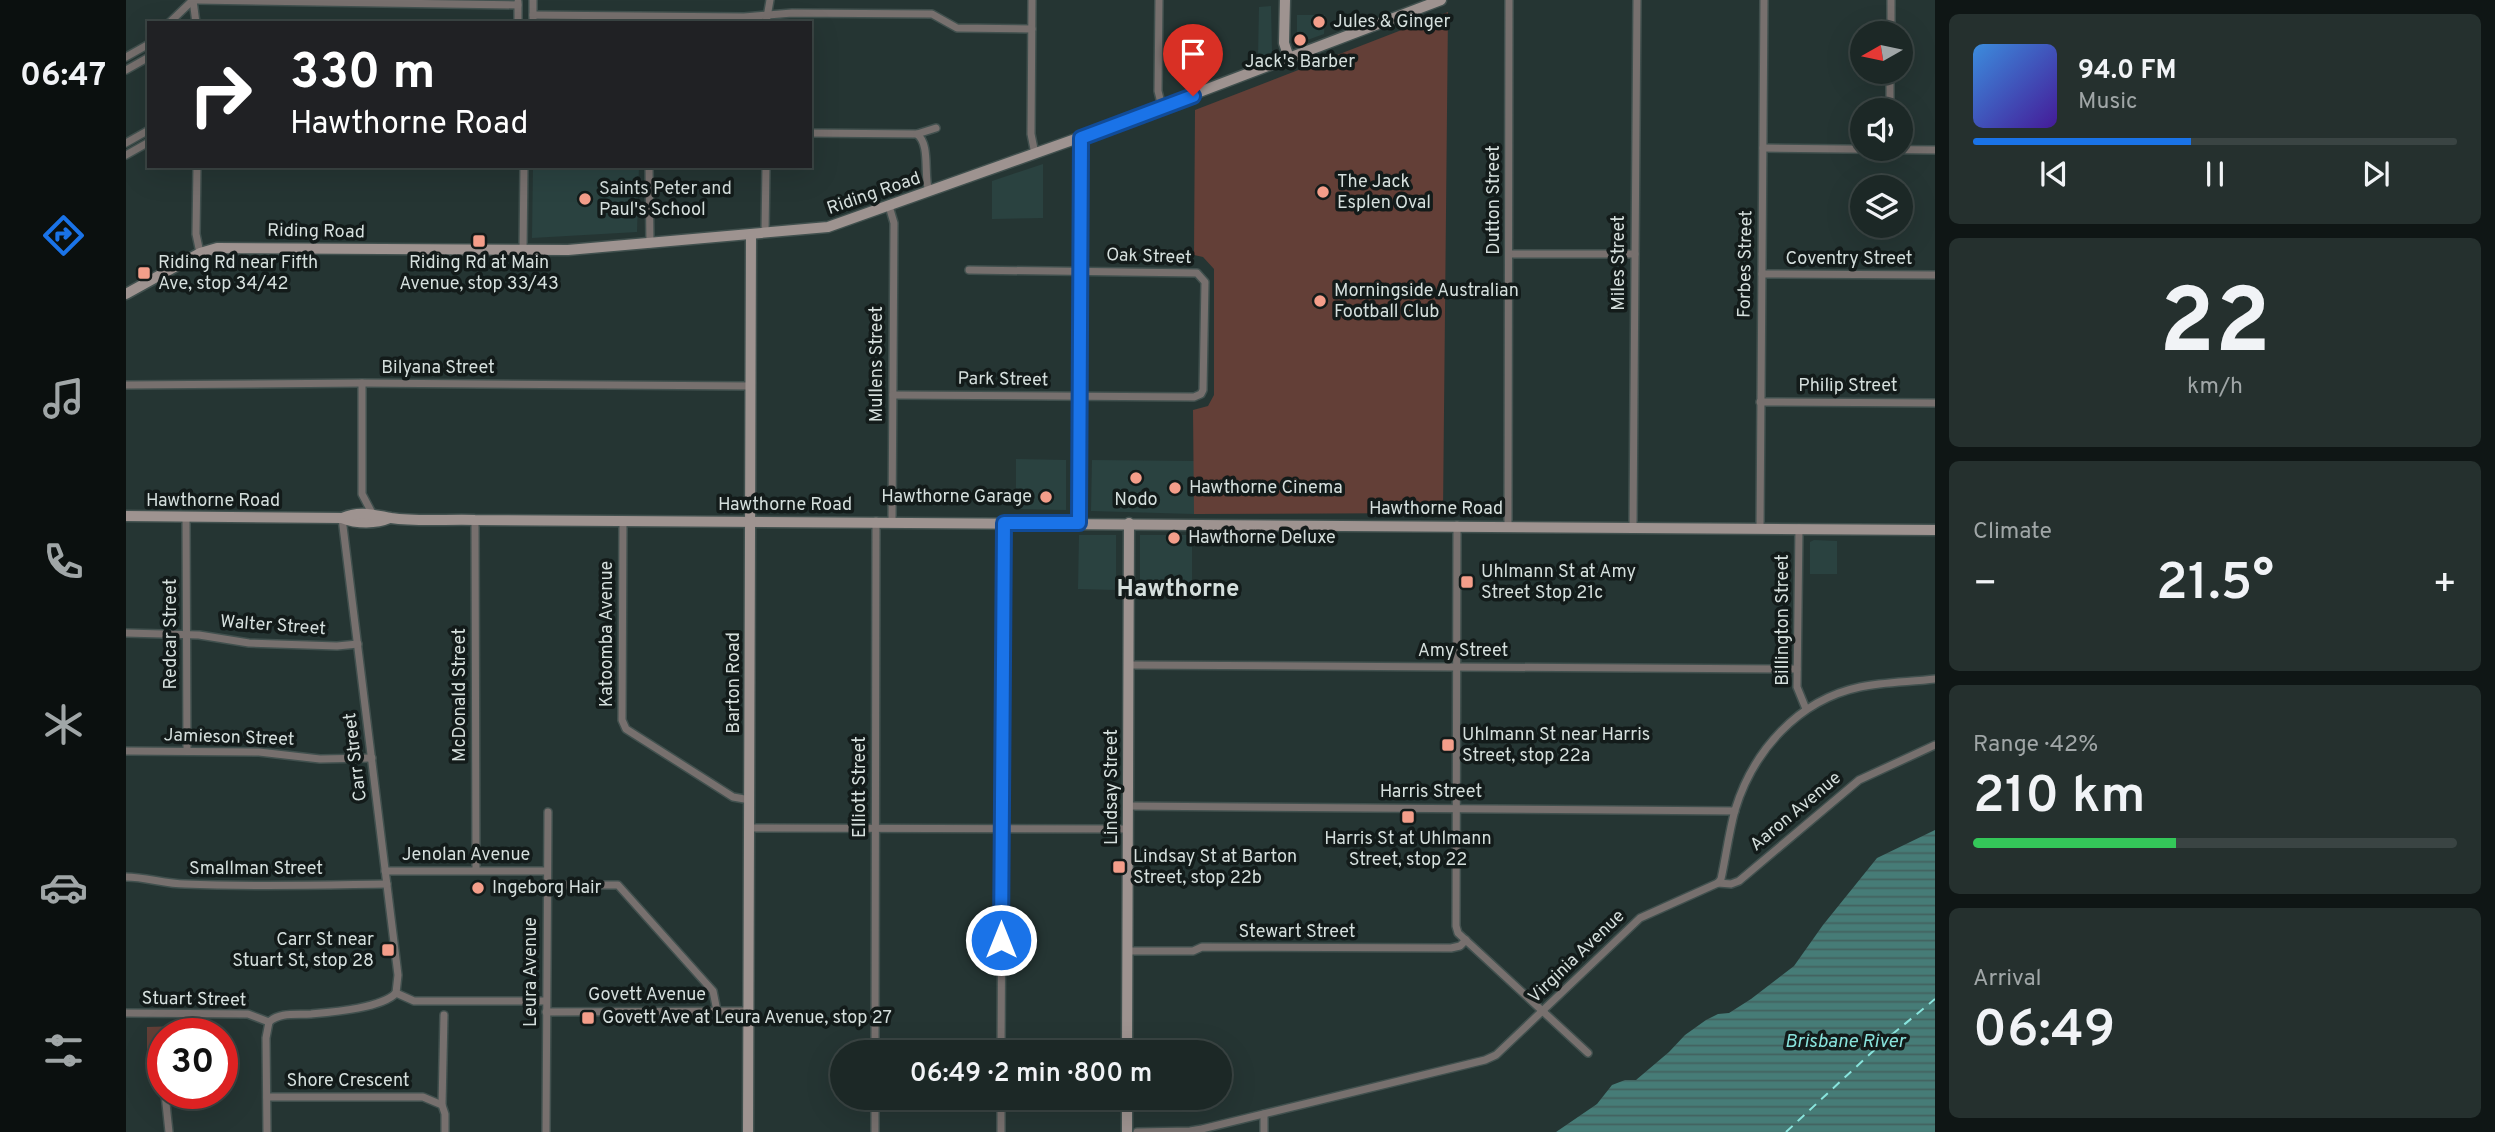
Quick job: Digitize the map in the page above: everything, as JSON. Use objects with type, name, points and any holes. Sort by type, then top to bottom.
[{"type":"street","points":[[194,0],[197,21]]},
{"type":"street","points":[[171,21],[194,0],[518,2],[518,21]]},
{"type":"street","points":[[533,0],[533,19],[766,19],[932,14],[957,28],[1032,29]]},
{"type":"street","points":[[763,0],[766,19]]},
{"type":"street","points":[[766,19],[770,0]]},
{"type":"street","points":[[1032,0],[1031,134],[1035,154]]},
{"type":"street","points":[[1158,0],[1158,92],[1162,107]]},
{"type":"street","points":[[1285,0],[1284,43],[1289,58]]},
{"type":"street","name":"Riding Road","points":[[126,294],[200,253],[217,248],[238,246],[568,250],[828,227],[1081,138],[1289,58],[1415,5],[1441,0]]},
{"type":"street","name":"Dutton Street","points":[[1508,526],[1509,0]]},
{"type":"street","name":"Miles Street","points":[[1633,527],[1637,0]]},
{"type":"street","name":"Forbes Street","points":[[1760,527],[1764,0]]},
{"type":"street","points":[[1891,0],[1891,21]]},
{"type":"street","points":[[126,57],[147,45]]},
{"type":"street","points":[[126,70],[147,58]]},
{"type":"street","points":[[812,133],[917,134],[936,128]]},
{"type":"street","points":[[126,143],[147,131]]},
{"type":"street","points":[[917,134],[924,145],[925,181],[929,192]]},
{"type":"street","points":[[1079,523],[1081,138]]},
{"type":"street","points":[[126,155],[147,143]]},
{"type":"street","points":[[1763,148],[1850,149]]},
{"type":"street","points":[[1913,150],[1935,150]]},
{"type":"street","points":[[197,168],[196,234],[200,253]]},
{"type":"street","points":[[523,250],[524,168]]},
{"type":"street","points":[[649,168],[650,244]]},
{"type":"street","points":[[765,233],[766,168]]},
{"type":"street","name":"Mullens Street","points":[[889,206],[894,223],[892,522]]},
{"type":"street","name":"Barton Road","points":[[748,1132],[751,235]]},
{"type":"street","points":[[1509,254],[1635,254]]},
{"type":"street","name":"Oak Street","points":[[969,270],[1191,271],[1200,275]]},
{"type":"street","name":"Coventry Street","points":[[1762,274],[1935,275]]},
{"type":"street","name":"Park Street","points":[[893,395],[1194,397],[1203,390],[1205,282],[1200,275]]},
{"type":"street","points":[[362,383],[363,498],[372,513]]},
{"type":"street","name":"Bilyana Street","points":[[126,385],[362,383],[750,386]]},
{"type":"street","name":"Philip Street","points":[[1760,402],[1935,403]]},
{"type":"street","name":"Hawthorne Road","points":[[342,518],[352,513],[372,513],[390,517],[475,520],[1935,530]]},
{"type":"street","name":"Hawthorne Road","points":[[126,516],[342,518],[381,522],[390,517]]},
{"type":"street","name":"Redcar Street","points":[[186,517],[187,751]]},
{"type":"street","name":"Carr Street","points":[[342,518],[399,980],[396,993]]},
{"type":"street","name":"McDonald Street","points":[[475,520],[476,870]]},
{"type":"street","name":"Katoomba Avenue","points":[[623,520],[622,720],[626,729],[733,797],[750,800]]},
{"type":"street","name":"Elliott Street","points":[[875,1040],[876,522]]},
{"type":"street","points":[[1001,1040],[1004,523]]},
{"type":"street","name":"Lindsay Street","points":[[1127,1040],[1129,523]]},
{"type":"street","points":[[1457,525],[1456,926],[1458,933],[1588,1053]]},
{"type":"street","name":"Billington Street","points":[[1799,528],[1797,687],[1806,709]]},
{"type":"street","name":"Walter Street","points":[[126,633],[186,634],[249,643],[337,646],[358,644]]},
{"type":"street","name":"Amy Street","points":[[1128,665],[1797,669]]},
{"type":"street","points":[[1718,883],[1735,811],[1746,781],[1771,740],[1806,709],[1825,698],[1858,687],[1935,679]]},
{"type":"street","name":"Aaron Avenue","points":[[1718,883],[1731,884],[1739,881],[1858,780],[1935,745]]},
{"type":"street","name":"Jamieson Street","points":[[126,751],[259,752],[320,759],[372,758]]},
{"type":"street","name":"Harris Street","points":[[1127,806],[1735,811]]},
{"type":"street","name":"Leura Avenue","points":[[546,1132],[548,811]]},
{"type":"street","points":[[749,828],[1127,829]]},
{"type":"street","name":"Jenolan Avenue","points":[[386,871],[547,871]]},
{"type":"street","name":"Smallman Street","points":[[126,877],[214,886],[387,884]]},
{"type":"street","name":"Virginia Avenue","points":[[1137,1132],[1190,1131],[1485,1060],[1506,1047],[1640,918],[1718,883]]},
{"type":"street","name":"Jenolan Avenue","points":[[547,885],[618,885],[713,991],[717,1011]]},
{"type":"street","name":"Stewart Street","points":[[1127,951],[1193,951],[1202,947],[1451,948],[1460,946],[1466,940]]},
{"type":"street","points":[[396,993],[414,1001],[546,1001]]},
{"type":"street","name":"Stuart Street","points":[[126,1013],[248,1014],[269,1022],[275,1016],[322,1013],[377,1004],[388,1001],[396,993]]},
{"type":"street","name":"Govett Avenue","points":[[546,1012],[748,1012]]},
{"type":"street","points":[[444,1016],[444,1132]]},
{"type":"street","points":[[267,1132],[269,1022]]},
{"type":"street","name":"Shore Crescent","points":[[267,1097],[423,1097],[442,1105]]},
{"type":"street","points":[[166,1109],[169,1132]]},
{"type":"street","points":[[875,1110],[875,1132]]},
{"type":"street","points":[[1001,1110],[1001,1132]]},
{"type":"street","points":[[1127,1110],[1127,1132]]},
{"type":"street","points":[[1264,1114],[1264,1132]]},
{"type":"shaded area","points":[[1271,6],[1272,53],[1258,57],[1259,7]]},
{"type":"shaded area","points":[[1448,12],[1443,513],[1194,514],[1193,410],[1208,406],[1214,395],[1214,269],[1203,257],[1194,255],[1195,110]]},
{"type":"shaded area","points":[[1297,15],[1325,15],[1324,34],[1299,43]]},
{"type":"shaded area","points":[[1043,164],[1043,218],[992,219],[992,181]]},
{"type":"shaded area","name":"Saints Peter and Paul's School","points":[[533,168],[639,168],[637,232],[532,238]]},
{"type":"shaded area","points":[[1016,459],[1066,460],[1066,510],[1016,509]]},
{"type":"shaded area","points":[[1092,460],[1194,461],[1194,514],[1091,511]]},
{"type":"shaded area","points":[[1079,535],[1116,535],[1116,590],[1078,589]]},
{"type":"shaded area","points":[[1140,535],[1192,535],[1192,590],[1140,590]]},
{"type":"shaded area","points":[[1837,541],[1837,574],[1810,574],[1810,542]]},
{"type":"water","name":"Brisbane River","points":[[1935,830],[1935,1132],[1556,1132],[1597,1104],[1612,1085],[1625,1080],[1636,1080],[1685,1035],[1718,1014],[1729,1013],[1794,966],[1877,858]]},
{"type":"ferry route","points":[[1786,1132],[1883,1042],[1935,999]]},
{"type":"place","name":"Jules & Ginger","points":[[1319,22]]},
{"type":"place","name":"Jack's Barber","points":[[1300,40]]},
{"type":"place","name":"The Jack Esplen Oval","points":[[1323,192]]},
{"type":"place","name":"Saints Peter and Paul's School","points":[[585,199]]},
{"type":"place","name":"Riding Rd at Main Avenue, stop 33/43","points":[[479,241]]},
{"type":"place","name":"Riding Rd near Fifth Ave, stop 34/42","points":[[144,273]]},
{"type":"place","name":"Morningside Australian Football Club","points":[[1320,301]]},
{"type":"place","name":"Nodo","points":[[1136,478]]},
{"type":"place","name":"Hawthorne Cinema","points":[[1175,488]]},
{"type":"place","name":"Hawthorne Garage","points":[[1046,497]]},
{"type":"place","name":"Hawthorne Deluxe","points":[[1174,538]]},
{"type":"place","name":"Uhlmann St at Amy Street Stop 21c","points":[[1467,582]]},
{"type":"place","name":"Uhlmann St near Harris Street, stop 22a","points":[[1448,745]]},
{"type":"place","name":"Harris St at Uhlmann Street, stop 22","points":[[1408,817]]},
{"type":"place","name":"Lindsay St at Barton Street, stop 22b","points":[[1119,867]]},
{"type":"place","name":"Ingeborg Hair","points":[[478,888]]},
{"type":"place","name":"Carr St near Stuart St, stop 28","points":[[388,950]]},
{"type":"place","name":"Govett Ave at Leura Avenue, stop 27","points":[[588,1018]]},
{"type":"district","name":"Hawthorne","points":[[1178,590]]},
{"type":"route","points":[[1001,940],[1004,523],[1079,523],[1081,138],[1193,96]]}]
